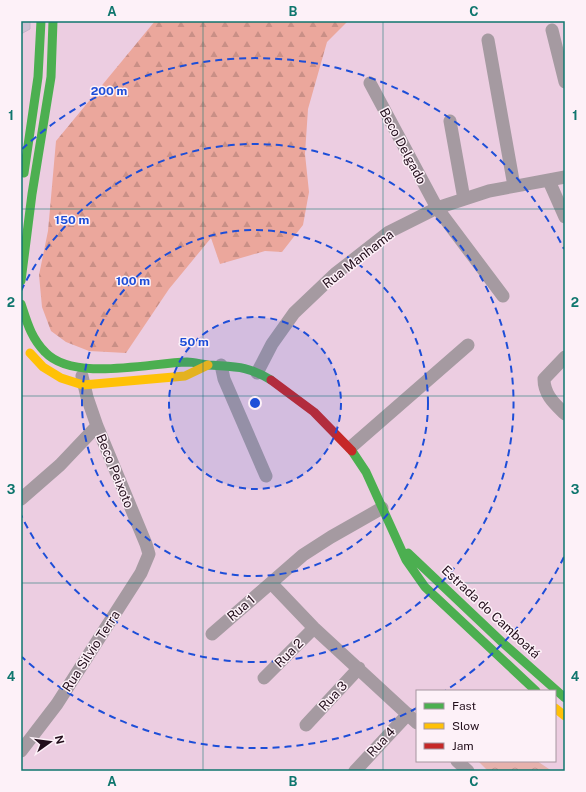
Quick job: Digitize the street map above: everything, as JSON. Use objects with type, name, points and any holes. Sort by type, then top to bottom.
[{"type":"main road","points":[[22,184],[38,77],[41,21]]},
{"type":"main road","points":[[21,280],[51,77],[53,21]]},
{"type":"main road","points":[[25,164],[37,166]]},
{"type":"main road","name":"Estrada do Camboatá","points":[[21,304],[31,334],[42,349],[61,363],[82,370],[188,362],[237,366],[257,373],[282,388],[320,417],[351,447],[366,471],[400,546],[416,576],[425,587],[533,689]]},
{"type":"main road","points":[[22,343],[43,367],[85,391],[185,376],[215,365]]},
{"type":"main road","name":"Estrada do Camboatá","points":[[400,546],[421,564],[504,644],[565,698]]},
{"type":"main road","points":[[533,689],[540,675]]},
{"type":"main road","points":[[556,709],[565,716]]},
{"type":"street","points":[[552,30],[565,82]]},
{"type":"street","points":[[488,40],[514,186]]},
{"type":"street","name":"Beco Delgado","points":[[370,83],[437,208],[503,296]]},
{"type":"street","points":[[450,120],[464,199]]},
{"type":"street","name":"Rua Manhama","points":[[257,373],[272,344],[294,313],[335,274],[389,232],[437,208],[489,191],[565,177]]},
{"type":"street","points":[[549,181],[565,217]]},
{"type":"street","points":[[351,447],[468,345]]},
{"type":"street","points":[[565,357],[544,379],[544,387],[550,398],[565,414]]},
{"type":"street","points":[[215,365],[224,379],[266,476]]},
{"type":"street","name":"Beco Peixoto","points":[[82,370],[85,391],[146,544]]},
{"type":"street","points":[[21,499],[60,465],[98,426]]},
{"type":"street","name":"Rua 1","points":[[212,634],[314,548],[382,508]]},
{"type":"street","name":"Rua Silvio Terra","points":[[21,751],[57,704],[142,573],[149,554],[146,544]]},
{"type":"street","points":[[272,583],[314,628],[412,718]]},
{"type":"street","name":"Rua 2","points":[[264,678],[314,628]]},
{"type":"street","name":"Rua 3","points":[[306,725],[359,668]]},
{"type":"street","name":"Rua 4","points":[[355,771],[412,718]]},
{"type":"green space","points":[[155,21],[348,21],[327,42],[308,109],[305,154],[309,192],[303,225],[282,252],[265,251],[220,264],[211,238],[169,289],[126,353],[89,351],[66,342],[51,331],[42,307],[39,275],[48,231],[56,141]]},
{"type":"green space","points":[[479,762],[538,762],[552,771],[488,771]]},
{"type":"building","points":[[21,21],[30,21],[30,29],[21,34]]},
{"type":"traffic: fast","points":[[24,173],[38,77],[41,21]]},
{"type":"traffic: fast","points":[[21,281],[32,194],[51,77],[53,21]]},
{"type":"traffic: fast","points":[[21,304],[30,330],[40,347],[58,361],[74,366],[92,369],[112,369],[190,362],[247,369],[271,380]]},
{"type":"traffic: fast","points":[[352,451],[366,472],[406,560],[425,587],[535,690]]},
{"type":"traffic: fast","points":[[408,553],[504,644],[556,690]]},
{"type":"traffic: fast","points":[[556,690],[565,698]]},
{"type":"traffic: slow","points":[[30,353],[43,367],[61,378],[83,385],[185,376],[208,365]]},
{"type":"traffic: slow","points":[[556,709],[565,716]]},
{"type":"traffic: jam","points":[[271,380],[314,412],[352,451]]}]
